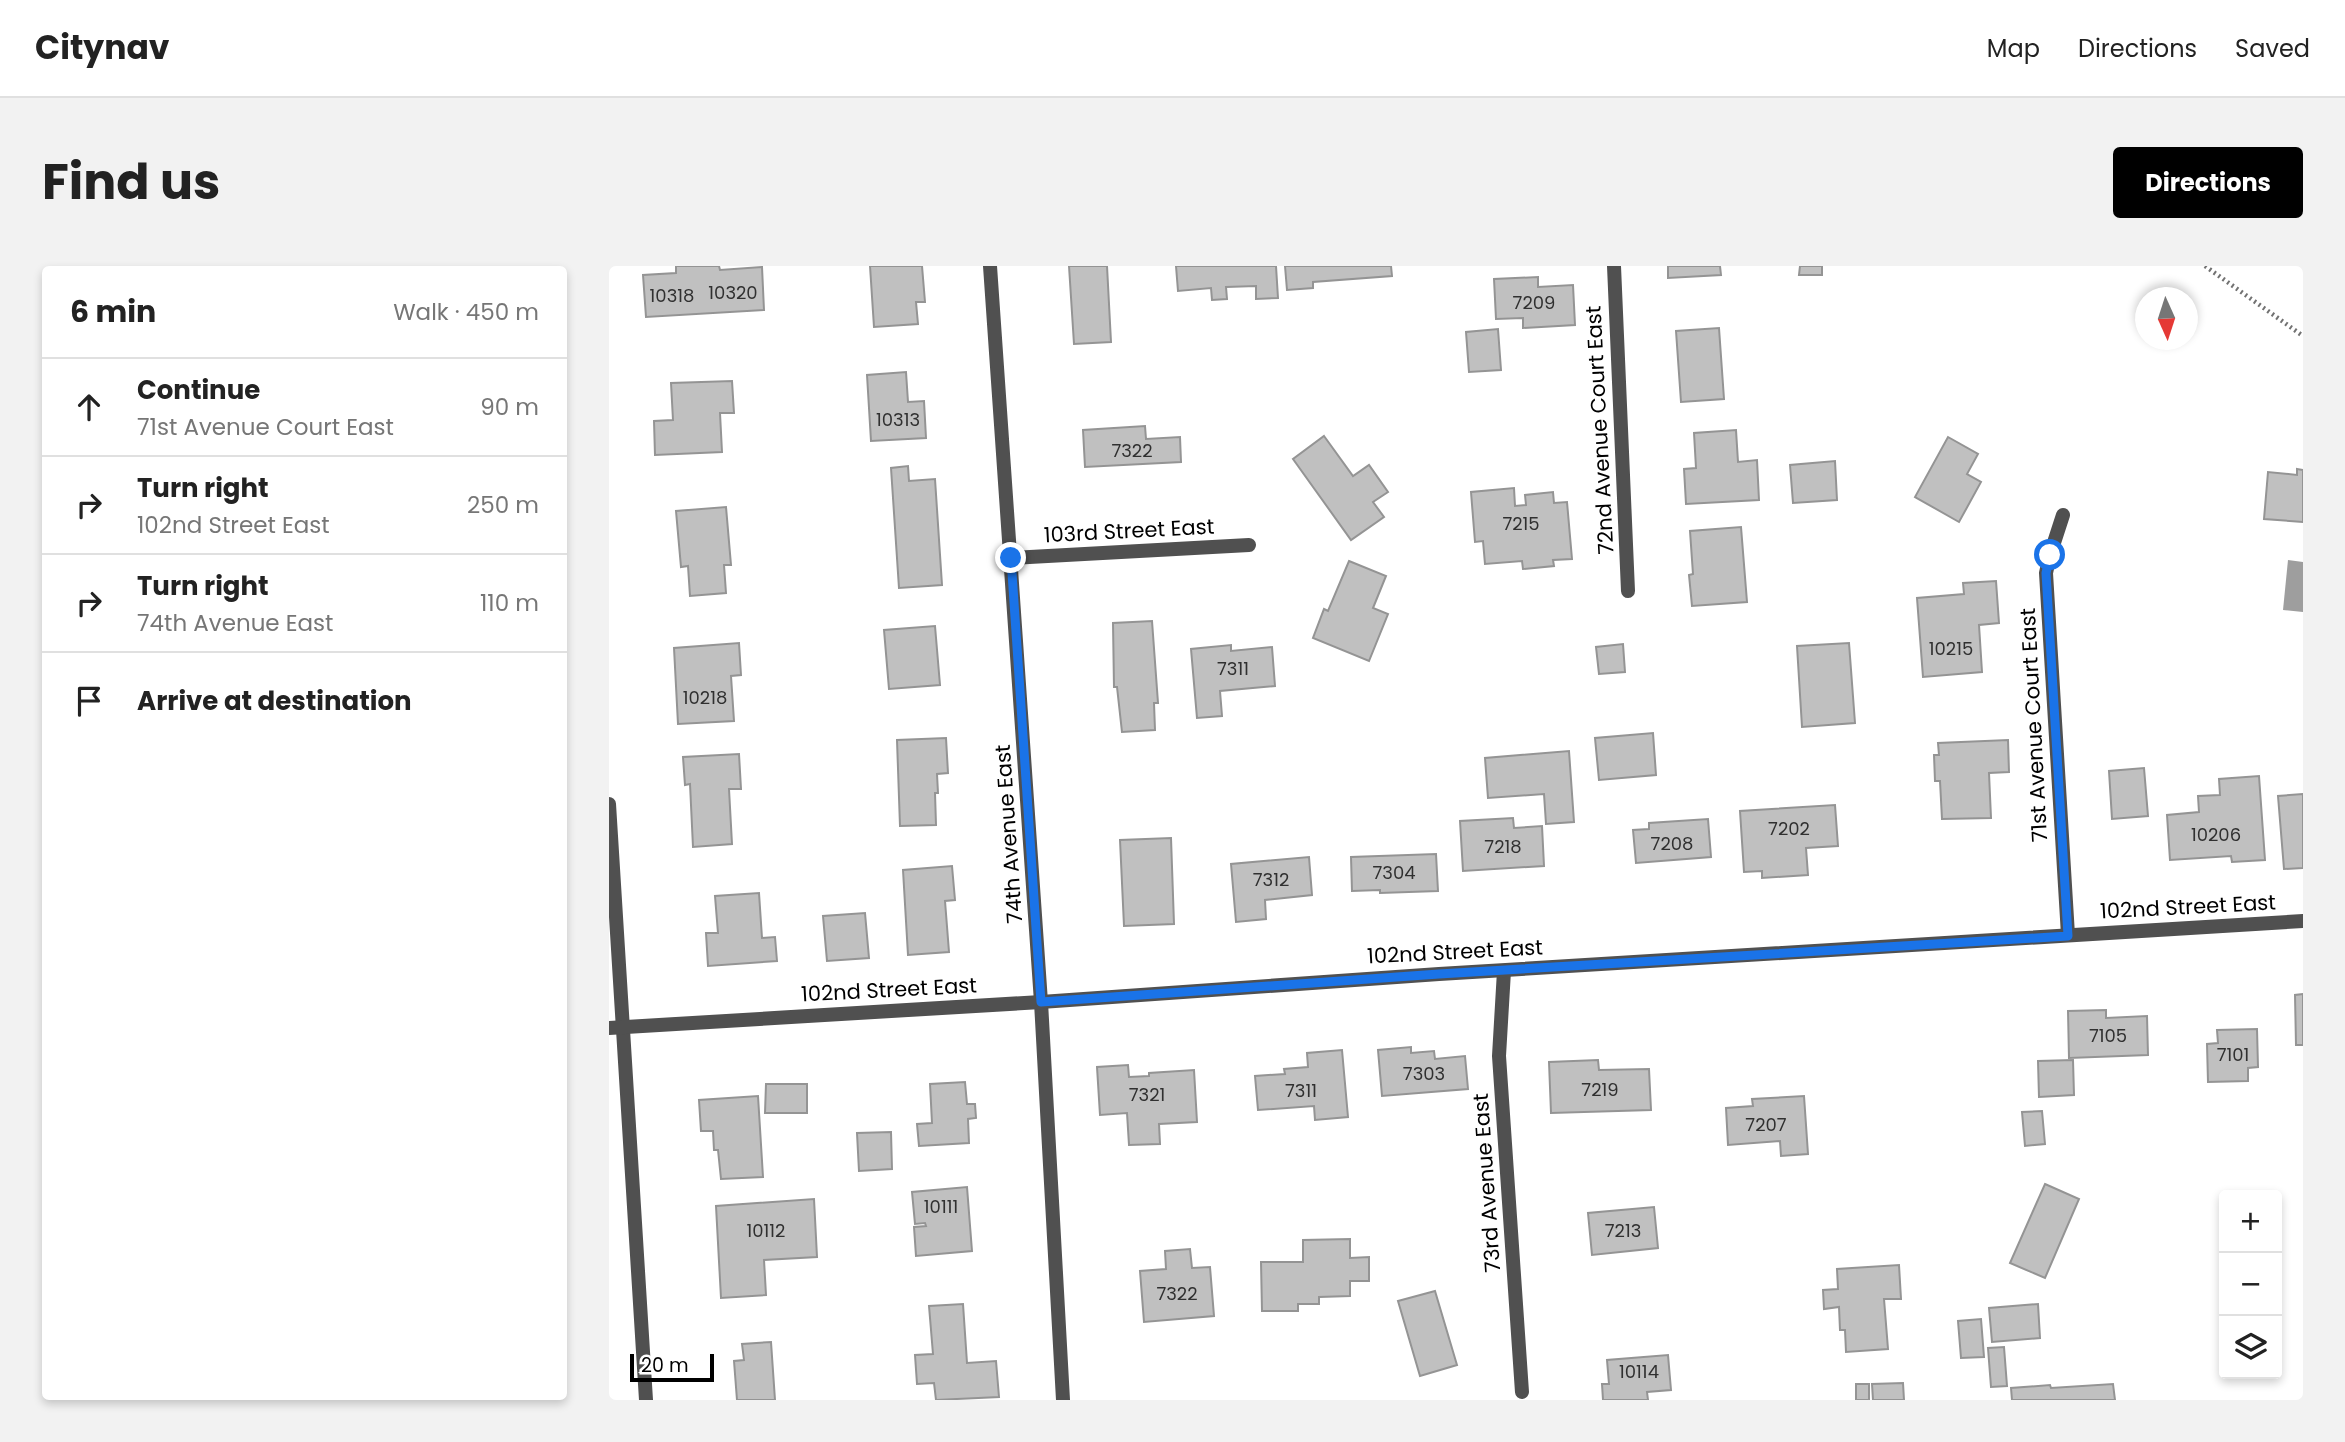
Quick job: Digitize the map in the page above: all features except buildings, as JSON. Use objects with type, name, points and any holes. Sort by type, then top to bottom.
[{"type":"street","name":"74th Avenue East","points":[[990,266],[1041,1002],[1063,1400]]},
{"type":"street","name":"72nd Avenue Court East","points":[[1613,266],[1628,591]]},
{"type":"street","name":"71st Avenue Court East","points":[[2063,515],[2046,573],[2068,936]]},
{"type":"street","name":"103rd Street East","points":[[1011,558],[1249,545]]},
{"type":"street","points":[[609,804],[616,1027],[646,1400]]},
{"type":"street","name":"102nd Street East","points":[[616,1027],[2303,921]]},
{"type":"street","name":"73rd Avenue East","points":[[1504,971],[1499,1056],[1522,1392]]},
{"type":"path","points":[[2204,266],[2303,336]]},
{"type":"shaded area","points":[[2288,560],[2303,562],[2303,612],[2283,610]]},
{"type":"route","points":[[1011,558],[1041,1002],[1439,974],[2068,936],[2046,573],[2050,555]]}]
